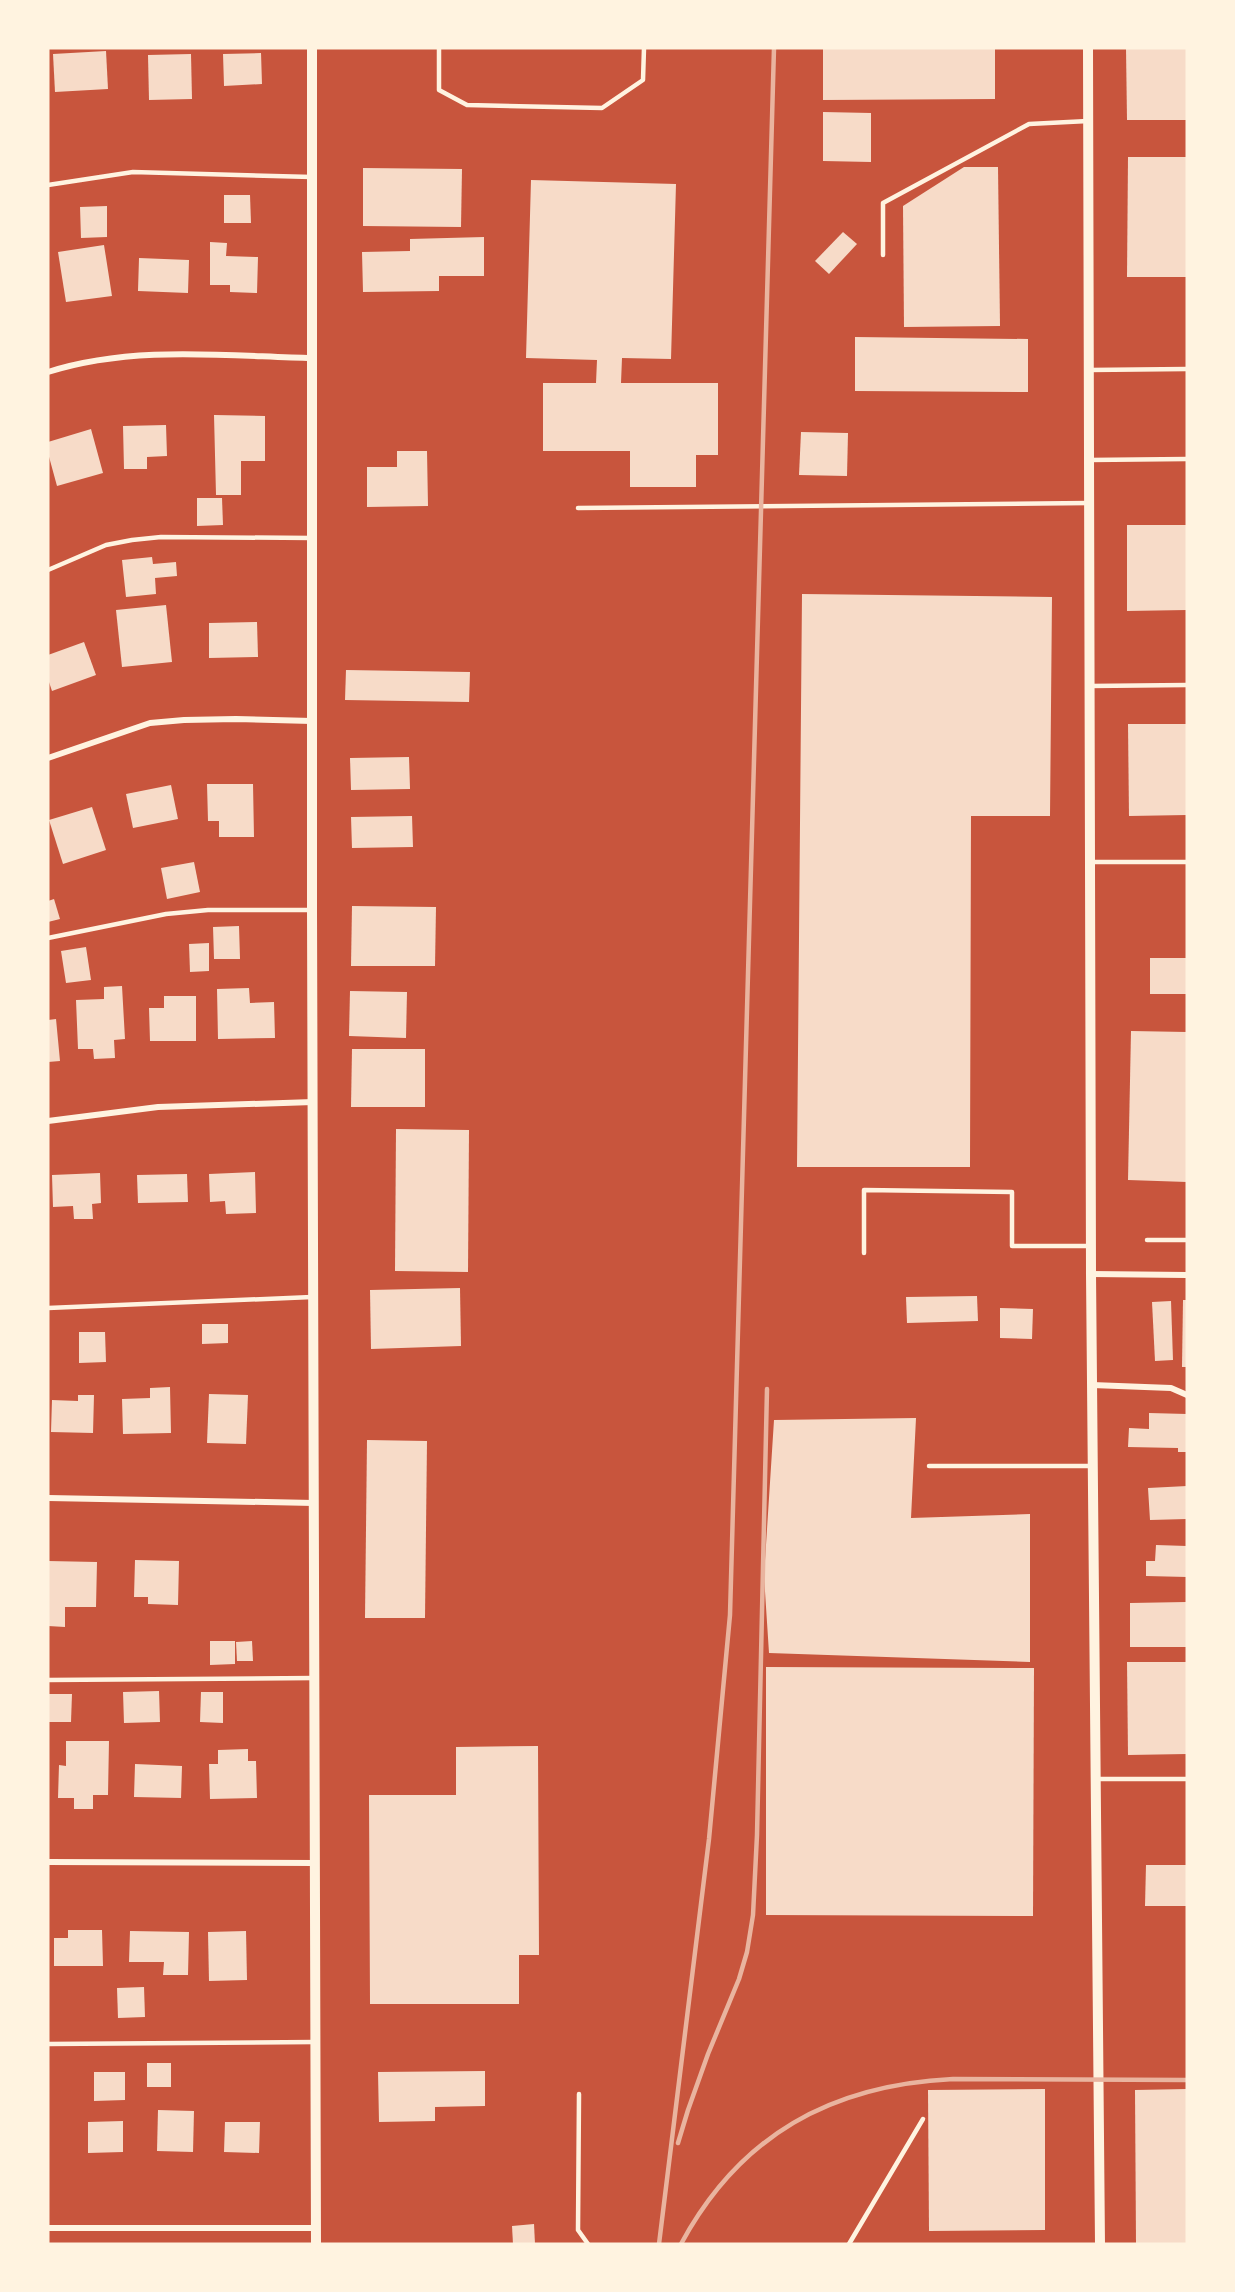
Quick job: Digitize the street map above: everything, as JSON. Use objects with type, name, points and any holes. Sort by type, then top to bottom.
[{"type":"street","points":[[312,48],[316,2244]]},
{"type":"street","points":[[1088,48],[1091,1274],[1100,2244]]},
{"type":"street","points":[[48,372],[76,363],[163,354],[312,358]]},
{"type":"street","points":[[48,758],[150,723],[236,719],[312,721]]},
{"type":"street","points":[[48,1121],[158,1107],[314,1102]]},
{"type":"street","points":[[1091,1274],[1187,1275]]},
{"type":"street","points":[[1092,1385],[1171,1388],[1187,1395]]},
{"type":"street","points":[[48,1498],[314,1503]]},
{"type":"street","points":[[48,1862],[316,1863]]},
{"type":"street","points":[[48,2228],[316,2228]]},
{"type":"lane","points":[[439,48],[439,90],[467,105],[602,108],[643,80],[644,48]]},
{"type":"lane","points":[[883,255],[883,203],[1029,124],[1088,121]]},
{"type":"lane","points":[[48,185],[133,172],[312,177]]},
{"type":"lane","points":[[1089,370],[1187,369]]},
{"type":"lane","points":[[1089,460],[1187,459]]},
{"type":"lane","points":[[579,508],[1089,503]]},
{"type":"lane","points":[[48,570],[106,545],[132,540],[161,537],[312,538]]},
{"type":"lane","points":[[1090,686],[1187,685]]},
{"type":"lane","points":[[1090,862],[1187,862]]},
{"type":"lane","points":[[48,938],[166,914],[207,910],[312,910]]},
{"type":"lane","points":[[864,1253],[864,1191],[1012,1192],[1012,1246],[1091,1246]]},
{"type":"lane","points":[[1147,1240],[1187,1240]]},
{"type":"lane","points":[[48,1308],[314,1297]]},
{"type":"lane","points":[[929,1466],[1093,1466]]},
{"type":"lane","points":[[48,1680],[315,1678]]},
{"type":"lane","points":[[1096,1779],[1187,1779]]},
{"type":"lane","points":[[48,2044],[316,2042]]},
{"type":"lane","points":[[579,2094],[579,2230],[588,2244]]},
{"type":"lane","points":[[849,2244],[923,2120]]},
{"type":"building","points":[[823,48],[995,48],[995,99],[823,100]]},
{"type":"building","points":[[1126,48],[1187,48],[1187,120],[1127,120]]},
{"type":"building","points":[[106,51],[108,89],[55,92],[53,54]]},
{"type":"building","points":[[261,53],[262,84],[224,86],[223,54]]},
{"type":"building","points":[[191,54],[192,99],[149,100],[148,55]]},
{"type":"building","points":[[823,112],[871,113],[871,162],[823,161]]},
{"type":"building","points":[[1128,157],[1187,157],[1187,277],[1127,277]]},
{"type":"building","points":[[964,167],[998,167],[1000,326],[904,327],[903,206]]},
{"type":"building","points":[[363,168],[462,169],[461,227],[363,226]]},
{"type":"building","points":[[531,180],[676,184],[671,359],[622,358],[621,383],[718,383],[718,455],[696,455],[696,487],[630,487],[630,451],[543,451],[543,383],[596,383],[597,360],[526,358]]},
{"type":"building","points":[[224,195],[250,195],[251,223],[224,223]]},
{"type":"building","points":[[107,206],[107,237],[81,238],[80,207]]},
{"type":"building","points":[[843,232],[857,244],[829,274],[815,261]]},
{"type":"building","points":[[484,237],[484,276],[439,276],[439,291],[363,292],[362,252],[410,251],[410,239]]},
{"type":"building","points":[[210,242],[227,243],[226,256],[258,257],[257,293],[230,292],[230,285],[210,285]]},
{"type":"building","points":[[104,245],[112,296],[66,302],[58,252]]},
{"type":"building","points":[[139,258],[189,260],[188,293],[138,291]]},
{"type":"building","points":[[855,337],[1028,339],[1028,392],[855,391]]},
{"type":"building","points":[[214,415],[265,416],[265,461],[241,461],[241,495],[216,495]]},
{"type":"building","points":[[166,425],[167,456],[147,457],[147,469],[124,469],[123,426]]},
{"type":"building","points":[[91,429],[103,473],[57,486],[48,453],[48,442]]},
{"type":"building","points":[[801,432],[848,433],[847,476],[799,475]]},
{"type":"building","points":[[397,451],[427,451],[428,506],[367,507],[367,467],[397,467]]},
{"type":"building","points":[[197,498],[222,498],[223,525],[197,526]]},
{"type":"building","points":[[1127,525],[1187,525],[1187,610],[1127,611]]},
{"type":"building","points":[[152,557],[153,564],[176,562],[177,576],[155,578],[156,594],[126,597],[122,560]]},
{"type":"building","points":[[802,594],[1052,597],[1050,816],[971,816],[970,1167],[797,1167]]},
{"type":"building","points":[[166,605],[172,662],[122,667],[116,610]]},
{"type":"building","points":[[257,622],[258,657],[209,658],[209,623]]},
{"type":"building","points":[[84,642],[96,675],[52,691],[48,679],[48,655]]},
{"type":"building","points":[[346,670],[470,672],[469,702],[345,700]]},
{"type":"building","points":[[1128,724],[1187,724],[1187,815],[1129,816]]},
{"type":"building","points":[[409,757],[410,789],[351,790],[350,758]]},
{"type":"building","points":[[207,784],[253,784],[254,837],[219,837],[219,821],[208,821]]},
{"type":"building","points":[[171,785],[178,819],[133,828],[126,794]]},
{"type":"building","points":[[92,807],[106,850],[63,864],[49,820]]},
{"type":"building","points":[[412,816],[413,847],[352,848],[351,817]]},
{"type":"building","points":[[194,862],[200,892],[167,899],[161,868]]},
{"type":"building","points":[[54,899],[60,919],[48,922],[48,901]]},
{"type":"building","points":[[352,906],[436,907],[435,966],[351,966]]},
{"type":"building","points":[[239,926],[240,959],[214,959],[213,927]]},
{"type":"building","points":[[209,943],[209,971],[190,972],[189,944]]},
{"type":"building","points":[[86,947],[91,980],[66,983],[61,951]]},
{"type":"building","points":[[1150,958],[1187,958],[1187,994],[1150,994]]},
{"type":"building","points":[[122,986],[125,1039],[114,1040],[115,1058],[94,1059],[93,1049],[78,1049],[76,1000],[104,999],[104,987]]},
{"type":"building","points":[[249,988],[250,1003],[274,1002],[275,1038],[218,1039],[217,989]]},
{"type":"building","points":[[350,991],[407,992],[406,1038],[349,1036]]},
{"type":"building","points":[[164,996],[196,996],[196,1041],[150,1041],[149,1008],[164,1008]]},
{"type":"building","points":[[56,1019],[60,1061],[48,1062],[48,1020]]},
{"type":"building","points":[[1131,1031],[1187,1032],[1187,1182],[1128,1180]]},
{"type":"building","points":[[352,1049],[425,1049],[425,1107],[351,1107]]},
{"type":"building","points":[[396,1129],[469,1130],[468,1272],[395,1271]]},
{"type":"building","points":[[255,1172],[256,1213],[226,1214],[225,1201],[210,1202],[209,1174]]},
{"type":"building","points":[[100,1173],[101,1203],[92,1204],[93,1219],[74,1219],[73,1206],[53,1207],[52,1175]]},
{"type":"building","points":[[187,1174],[188,1202],[138,1203],[137,1175]]},
{"type":"building","points":[[460,1288],[461,1346],[371,1349],[370,1290]]},
{"type":"building","points":[[977,1296],[978,1321],[907,1323],[906,1297]]},
{"type":"building","points":[[1183,1300],[1187,1300],[1187,1367],[1182,1367]]},
{"type":"building","points":[[1171,1301],[1173,1360],[1155,1361],[1152,1302]]},
{"type":"building","points":[[1000,1308],[1033,1309],[1032,1339],[1000,1338]]},
{"type":"building","points":[[202,1324],[228,1324],[228,1343],[202,1344]]},
{"type":"building","points":[[79,1332],[105,1332],[106,1362],[79,1363]]},
{"type":"building","points":[[170,1387],[171,1433],[123,1434],[122,1399],[150,1398],[150,1388]]},
{"type":"building","points":[[209,1394],[248,1395],[246,1444],[207,1443]]},
{"type":"building","points":[[78,1395],[94,1395],[93,1433],[51,1432],[52,1400],[78,1401]]},
{"type":"building","points":[[1149,1413],[1187,1414],[1187,1452],[1178,1452],[1178,1448],[1128,1447],[1129,1428],[1149,1429]]},
{"type":"building","points":[[916,1418],[911,1518],[1030,1514],[1030,1662],[769,1653],[764,1576],[774,1420]]},
{"type":"building","points":[[367,1440],[427,1441],[425,1618],[365,1618]]},
{"type":"building","points":[[1187,1486],[1187,1519],[1150,1520],[1148,1488]]},
{"type":"building","points":[[1156,1545],[1187,1546],[1187,1577],[1146,1576],[1146,1561],[1155,1561]]},
{"type":"building","points":[[135,1560],[179,1561],[178,1605],[148,1604],[148,1597],[134,1597]]},
{"type":"building","points":[[48,1561],[97,1562],[96,1607],[65,1607],[65,1627],[48,1626]]},
{"type":"building","points":[[1186,1602],[1186,1647],[1130,1647],[1130,1603]]},
{"type":"building","points":[[210,1641],[235,1641],[235,1664],[210,1665]]},
{"type":"building","points":[[252,1641],[253,1661],[237,1661],[236,1642]]},
{"type":"building","points":[[1127,1662],[1187,1662],[1187,1754],[1128,1755]]},
{"type":"building","points":[[766,1667],[1034,1668],[1033,1916],[766,1915]]},
{"type":"building","points":[[159,1691],[160,1722],[124,1723],[123,1692]]},
{"type":"building","points":[[201,1692],[223,1692],[223,1723],[200,1722]]},
{"type":"building","points":[[48,1694],[72,1694],[71,1722],[48,1722]]},
{"type":"building","points":[[66,1741],[109,1741],[108,1795],[93,1795],[93,1809],[74,1809],[74,1798],[58,1798],[59,1765],[66,1766]]},
{"type":"building","points":[[538,1746],[539,1955],[519,1955],[519,2004],[370,2004],[369,1795],[456,1795],[456,1747]]},
{"type":"building","points":[[248,1749],[248,1761],[256,1761],[257,1798],[210,1799],[209,1764],[218,1764],[218,1750]]},
{"type":"building","points":[[135,1764],[182,1766],[181,1798],[134,1797]]},
{"type":"building","points":[[1146,1865],[1187,1865],[1187,1906],[1145,1906]]},
{"type":"building","points":[[68,1930],[102,1930],[103,1966],[54,1966],[54,1938],[68,1938]]},
{"type":"building","points":[[130,1931],[189,1932],[188,1975],[163,1975],[164,1962],[129,1962]]},
{"type":"building","points":[[246,1931],[247,1980],[209,1981],[208,1932]]},
{"type":"building","points":[[144,1987],[145,2017],[118,2018],[117,1988]]},
{"type":"building","points":[[147,2063],[171,2063],[171,2087],[147,2087]]},
{"type":"building","points":[[485,2071],[485,2106],[435,2107],[435,2121],[379,2122],[378,2072]]},
{"type":"building","points":[[94,2072],[125,2072],[125,2100],[94,2101]]},
{"type":"building","points":[[1045,2089],[1045,2230],[929,2231],[928,2090]]},
{"type":"building","points":[[1187,2089],[1187,2244],[1136,2244],[1135,2090]]},
{"type":"building","points":[[158,2110],[194,2111],[193,2152],[157,2151]]},
{"type":"building","points":[[123,2121],[123,2152],[88,2153],[88,2122]]},
{"type":"building","points":[[225,2122],[260,2122],[259,2153],[224,2152]]},
{"type":"building","points":[[534,2224],[535,2244],[513,2244],[512,2226]]},
{"type":"railway","points":[[659,2244],[709,1839],[730,1615],[774,48]]},
{"type":"railway","points":[[678,2143],[708,2054],[739,1979],[747,1952],[753,1915],[757,1835],[767,1389]]},
{"type":"railway","points":[[681,2244],[705,2206],[731,2173],[761,2145],[793,2123],[829,2105],[867,2092],[909,2083],[953,2079],[1187,2080]]}]
